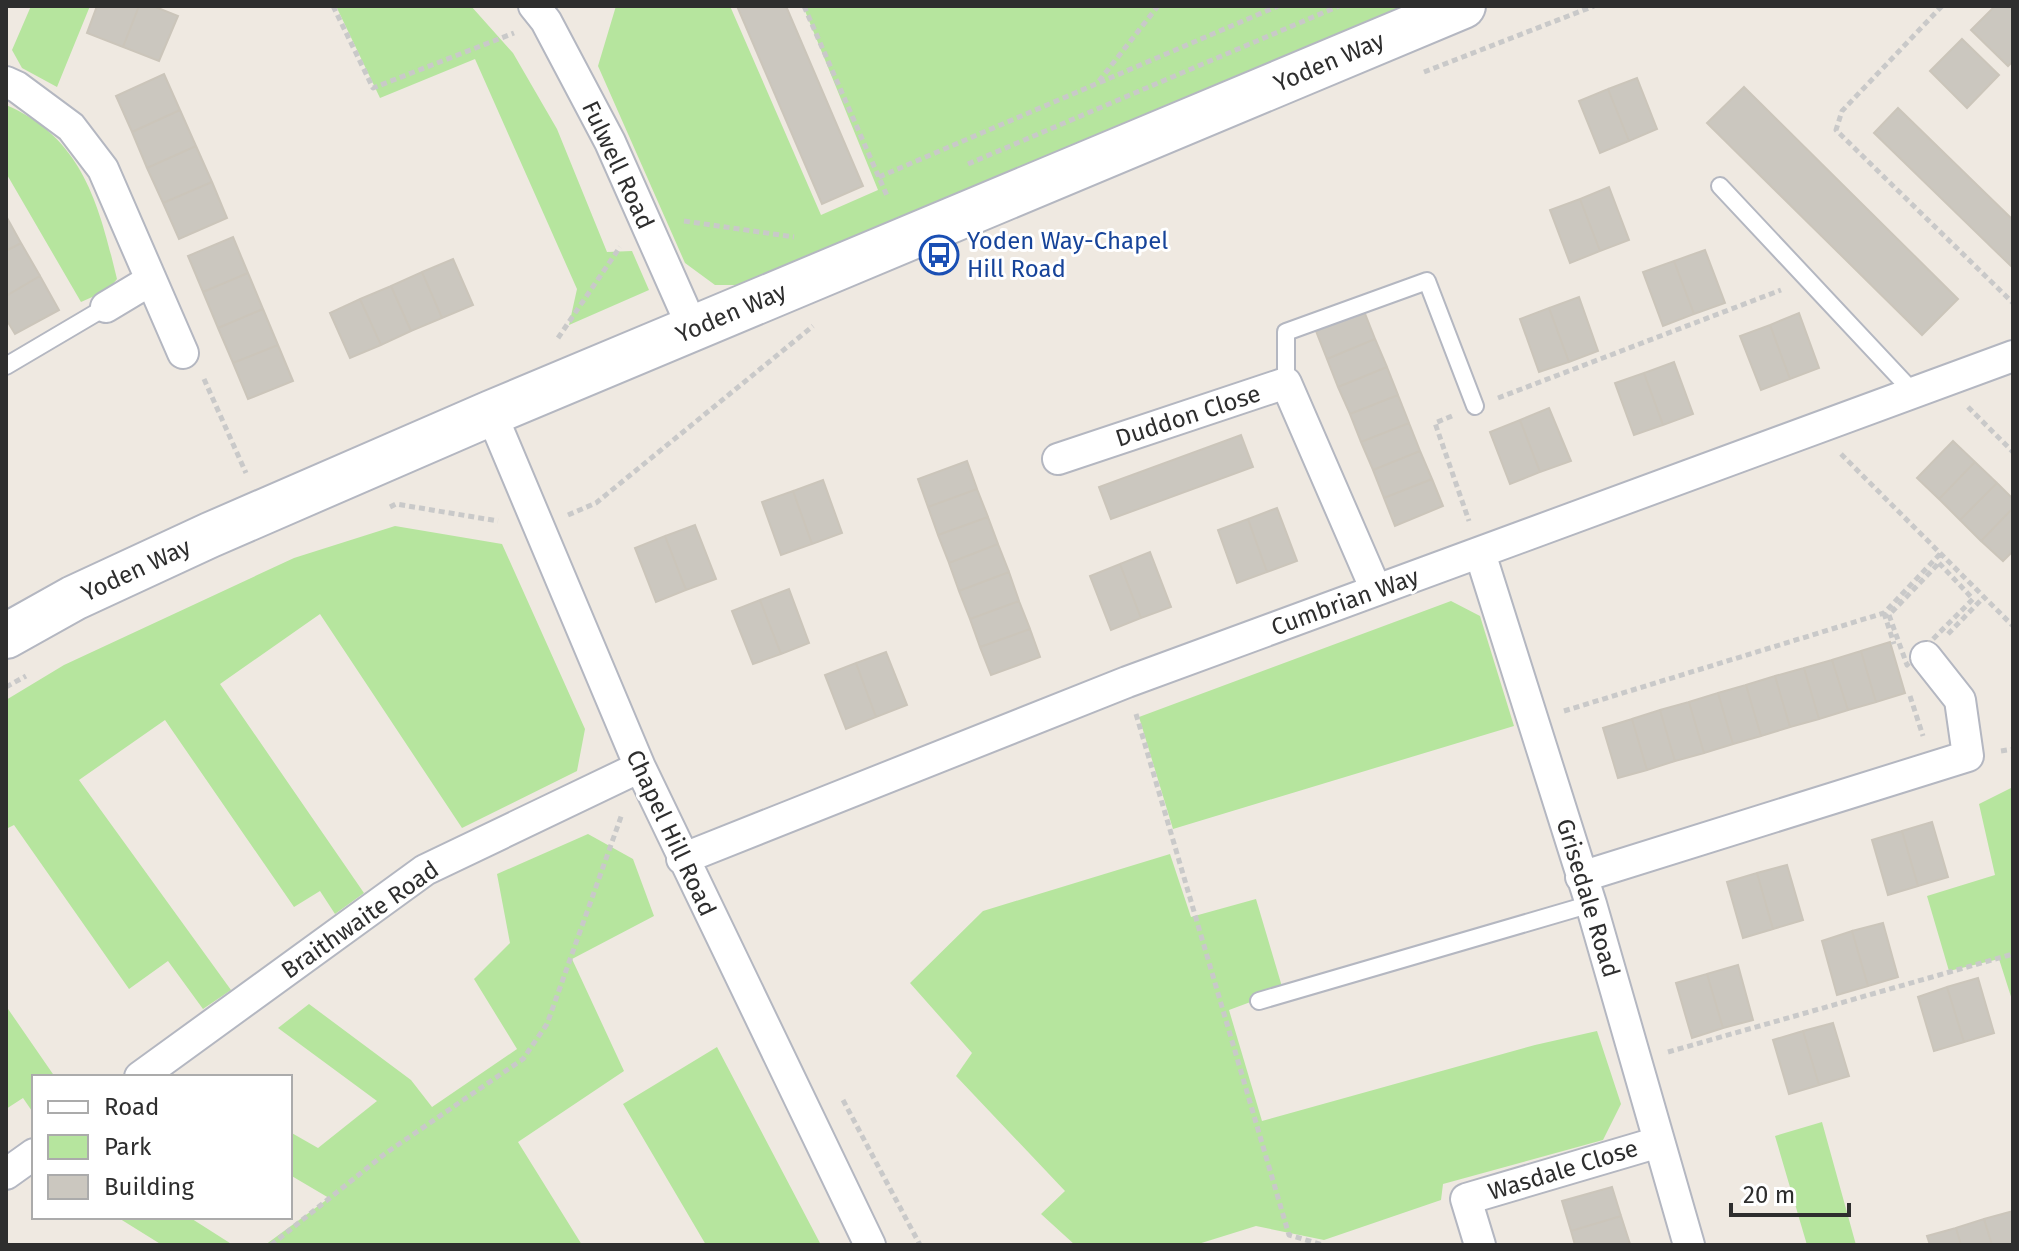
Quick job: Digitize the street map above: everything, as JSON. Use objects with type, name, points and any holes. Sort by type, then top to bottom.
[{"type":"main road","name":"Yoden Way","points":[[6,636],[74,598],[156,560],[491,413],[1463,6]]},
{"type":"street","name":"Fulwell Road","points":[[549,11],[693,329]]},
{"type":"street","points":[[6,82],[71,127],[103,169],[183,353]]},
{"type":"street","points":[[106,307],[151,280]]},
{"type":"street","name":"Cumbrian Way","points":[[682,859],[1127,682],[2013,356]]},
{"type":"street","name":"Duddon Close","points":[[1058,459],[1286,383],[1376,590]]},
{"type":"street","name":"Chapel Hill Road","points":[[491,413],[640,767],[870,1245]]},
{"type":"street","name":"Grisedale Road","points":[[1480,553],[1586,890],[1689,1245]]},
{"type":"street","points":[[1586,890],[1968,756],[1960,700],[1926,657]]},
{"type":"street","name":"Braithwaite Road","points":[[143,1075],[425,870],[640,767]]},
{"type":"street","name":"Wasdale Close","points":[[1480,1245],[1466,1199],[1659,1142]]},
{"type":"street","points":[[6,1174],[32,1155]]},
{"type":"lane","points":[[1720,186],[1914,393]]},
{"type":"lane","points":[[1286,383],[1286,332],[1427,281],[1475,406]]},
{"type":"lane","points":[[6,366],[106,307]]},
{"type":"lane","points":[[1259,1001],[1586,890]]},
{"type":"path","points":[[333,6],[373,88],[549,11]]},
{"type":"path","points":[[804,6],[888,198],[875,203]]},
{"type":"path","points":[[1097,83],[1158,6]]},
{"type":"path","points":[[879,177],[1278,6]]},
{"type":"path","points":[[961,167],[1339,6]]},
{"type":"path","points":[[1418,74],[1594,6]]},
{"type":"path","points":[[1942,6],[1842,111],[1836,130],[2013,303]]},
{"type":"path","points":[[558,338],[642,214],[794,237]]},
{"type":"path","points":[[780,243],[807,232]]},
{"type":"path","points":[[1480,553],[1435,423],[1808,280]]},
{"type":"path","points":[[382,510],[396,504],[539,528],[596,503],[816,323]]},
{"type":"path","points":[[183,353],[199,367],[246,473]]},
{"type":"path","points":[[1943,382],[2013,452]]},
{"type":"path","points":[[1816,429],[2013,626]]},
{"type":"path","points":[[1532,720],[1884,613],[1941,553]]},
{"type":"path","points":[[1939,563],[1973,599],[1940,632],[1907,665],[1889,615],[1939,563]]},
{"type":"path","points":[[6,687],[34,672]]},
{"type":"path","points":[[1127,682],[1289,1235],[1323,1245]]},
{"type":"path","points":[[271,1245],[386,1153],[523,1059],[547,1024],[640,767]]},
{"type":"path","points":[[1636,1061],[2013,954]]},
{"type":"green space","points":[[31,6],[90,6],[57,87],[22,68],[12,50]]},
{"type":"green space","points":[[336,6],[471,6],[513,53],[557,129],[607,252],[632,251],[649,290],[569,325],[577,289],[475,59],[380,98]]},
{"type":"green space","points":[[616,6],[730,6],[821,215],[878,190],[803,6],[1416,6],[748,285],[715,285],[685,263],[598,66]]},
{"type":"green space","points":[[6,105],[32,119],[53,136],[84,177],[103,225],[117,279],[108,290],[81,302],[6,173]]},
{"type":"green space","points":[[395,526],[502,544],[585,729],[577,771],[462,828],[320,614],[220,684],[364,893],[335,914],[320,891],[294,907],[165,720],[79,780],[231,990],[203,1009],[168,961],[129,989],[14,825],[6,829],[6,700],[64,665],[294,558]]},
{"type":"green space","points":[[1451,601],[1480,616],[1514,726],[1173,829],[1139,717]]},
{"type":"green space","points":[[2013,787],[2013,1003],[1999,959],[1949,971],[1927,896],[1995,875],[1979,804]]},
{"type":"green space","points":[[588,834],[633,859],[654,916],[572,959],[624,1071],[518,1142],[582,1245],[265,1245],[329,1198],[292,1176],[292,1133],[318,1148],[377,1101],[278,1028],[309,1004],[411,1080],[432,1107],[517,1049],[474,979],[510,943],[497,874]]},
{"type":"green space","points":[[1170,854],[1191,917],[1256,899],[1283,990],[1229,1010],[1262,1121],[1535,1045],[1597,1031],[1621,1104],[1603,1140],[1443,1184],[1441,1200],[1324,1240],[1256,1226],[1195,1245],[1075,1245],[1041,1214],[1065,1191],[956,1076],[972,1053],[910,983],[983,911]]},
{"type":"green space","points":[[6,1006],[54,1075],[32,1075],[32,1111],[23,1098],[6,1109]]},
{"type":"green space","points":[[717,1047],[821,1245],[706,1245],[623,1104]]},
{"type":"green space","points":[[1822,1122],[1856,1245],[1807,1245],[1775,1136]]},
{"type":"green space","points":[[120,1219],[192,1219],[233,1245],[162,1245]]},
{"type":"building","points":[[97,6],[139,6],[123,47],[87,33]]},
{"type":"building","points":[[139,6],[153,6],[178,16],[159,61],[123,47]]},
{"type":"building","points":[[737,6],[786,6],[863,186],[822,204]]},
{"type":"building","points":[[1995,6],[2013,8],[2013,61],[2008,66],[1971,30]]},
{"type":"building","points":[[1962,39],[1999,75],[1967,108],[1930,71]]},
{"type":"building","points":[[164,74],[180,110],[132,132],[116,96]]},
{"type":"building","points":[[1637,78],[1657,129],[1629,141],[1608,89]]},
{"type":"building","points":[[1744,87],[1958,299],[1922,335],[1707,123]]},
{"type":"building","points":[[1608,89],[1629,141],[1600,153],[1579,101]]},
{"type":"building","points":[[1898,108],[2013,220],[2013,268],[1874,133]]},
{"type":"building","points":[[180,110],[196,146],[147,168],[132,132]]},
{"type":"building","points":[[196,146],[212,182],[163,203],[147,168]]},
{"type":"building","points":[[212,182],[227,218],[179,239],[163,203]]},
{"type":"building","points":[[1609,187],[1629,240],[1600,251],[1580,199]]},
{"type":"building","points":[[1580,199],[1600,251],[1570,263],[1550,210]]},
{"type":"building","points":[[6,216],[21,243],[6,251]]},
{"type":"building","points":[[233,237],[248,273],[203,292],[188,256]]},
{"type":"building","points":[[21,243],[40,276],[6,296],[6,251]]},
{"type":"building","points":[[1705,250],[1725,303],[1694,314],[1674,261]]},
{"type":"building","points":[[453,259],[473,305],[442,318],[422,272]]},
{"type":"building","points":[[1674,261],[1694,314],[1663,326],[1643,272]]},
{"type":"building","points":[[422,272],[442,318],[411,331],[391,286]]},
{"type":"building","points":[[248,273],[263,309],[218,328],[203,292]]},
{"type":"building","points":[[40,276],[59,310],[15,334],[6,319],[6,296]]},
{"type":"building","points":[[391,286],[411,331],[381,345],[360,299]]},
{"type":"building","points":[[1579,297],[1598,351],[1569,362],[1549,308]]},
{"type":"building","points":[[360,299],[381,345],[350,358],[330,313]]},
{"type":"building","points":[[1549,308],[1569,362],[1539,372],[1520,319]]},
{"type":"building","points":[[263,309],[278,345],[233,363],[218,328]]},
{"type":"building","points":[[1364,311],[1375,339],[1327,359],[1316,331]]},
{"type":"building","points":[[1799,313],[1819,368],[1790,379],[1770,325]]},
{"type":"building","points":[[1770,325],[1790,379],[1761,390],[1740,336]]},
{"type":"building","points":[[1375,339],[1387,367],[1338,387],[1327,359]]},
{"type":"building","points":[[278,345],[293,381],[248,399],[233,363]]},
{"type":"building","points":[[1674,362],[1693,414],[1663,425],[1644,373]]},
{"type":"building","points":[[1387,367],[1398,395],[1350,414],[1338,387]]},
{"type":"building","points":[[1644,373],[1663,425],[1634,435],[1615,383]]},
{"type":"building","points":[[1398,395],[1409,423],[1361,442],[1350,414]]},
{"type":"building","points":[[1549,408],[1571,461],[1540,472],[1520,420]]},
{"type":"building","points":[[1520,420],[1540,472],[1510,484],[1490,432]]},
{"type":"building","points":[[1409,423],[1420,451],[1373,470],[1361,442]]},
{"type":"building","points":[[1241,435],[1253,467],[1111,519],[1099,487]]},
{"type":"building","points":[[1953,441],[1975,462],[1939,499],[1917,478]]},
{"type":"building","points":[[1420,451],[1432,479],[1384,498],[1373,470]]},
{"type":"building","points":[[967,461],[977,489],[928,507],[918,479]]},
{"type":"building","points":[[1975,462],[1997,483],[1960,520],[1939,499]]},
{"type":"building","points":[[1432,479],[1443,506],[1395,526],[1384,498]]},
{"type":"building","points":[[823,480],[842,533],[812,544],[793,491]]},
{"type":"building","points":[[1997,483],[2013,499],[2013,508],[1981,541],[1960,520]]},
{"type":"building","points":[[977,489],[988,517],[938,535],[928,507]]},
{"type":"building","points":[[793,491],[812,544],[781,555],[762,502]]},
{"type":"building","points":[[1277,508],[1297,561],[1267,572],[1248,519]]},
{"type":"building","points":[[2013,508],[2013,551],[2003,561],[1981,541]]},
{"type":"building","points":[[988,517],[998,544],[949,563],[938,535]]},
{"type":"building","points":[[1248,519],[1267,572],[1237,583],[1218,530]]},
{"type":"building","points":[[695,525],[716,579],[686,590],[665,536]]},
{"type":"building","points":[[665,536],[686,590],[656,602],[635,548]]},
{"type":"building","points":[[998,544],[1009,572],[959,591],[949,563]]},
{"type":"building","points":[[1150,552],[1171,607],[1141,618],[1120,564]]},
{"type":"building","points":[[1120,564],[1141,618],[1111,630],[1090,576]]},
{"type":"building","points":[[1009,572],[1019,601],[970,619],[959,591]]},
{"type":"building","points":[[789,589],[809,643],[781,654],[760,600]]},
{"type":"building","points":[[760,600],[781,654],[753,664],[732,611]]},
{"type":"building","points":[[1019,601],[1030,629],[980,647],[970,619]]},
{"type":"building","points":[[1030,629],[1040,657],[991,675],[980,647]]},
{"type":"building","points":[[1890,642],[1905,693],[1876,702],[1861,651]]},
{"type":"building","points":[[1861,651],[1876,702],[1848,710],[1832,660]]},
{"type":"building","points":[[886,652],[907,705],[876,717],[856,663]]},
{"type":"building","points":[[1832,660],[1848,710],[1819,719],[1804,668]]},
{"type":"building","points":[[856,663],[876,717],[846,729],[825,675]]},
{"type":"building","points":[[1804,668],[1819,719],[1790,727],[1775,676]]},
{"type":"building","points":[[1775,676],[1790,727],[1761,736],[1746,685]]},
{"type":"building","points":[[1746,685],[1761,736],[1733,744],[1718,693]]},
{"type":"building","points":[[1718,693],[1733,744],[1704,753],[1689,702]]},
{"type":"building","points":[[1689,702],[1704,753],[1675,761],[1660,710]]},
{"type":"building","points":[[1660,710],[1675,761],[1647,770],[1632,719]]},
{"type":"building","points":[[1632,719],[1647,770],[1618,778],[1603,728]]},
{"type":"building","points":[[1932,822],[1948,877],[1918,886],[1902,831]]},
{"type":"building","points":[[1902,831],[1918,886],[1888,895],[1872,840]]},
{"type":"building","points":[[1787,865],[1803,920],[1773,929],[1757,873]]},
{"type":"building","points":[[1757,873],[1773,929],[1743,938],[1727,882]]},
{"type":"building","points":[[1883,923],[1898,977],[1868,986],[1852,931]]},
{"type":"building","points":[[1852,931],[1868,986],[1837,995],[1822,941]]},
{"type":"building","points":[[1738,965],[1753,1020],[1723,1028],[1707,974]]},
{"type":"building","points":[[1707,974],[1723,1028],[1692,1038],[1676,983]]},
{"type":"building","points":[[1978,978],[1994,1033],[1964,1042],[1947,987]]},
{"type":"building","points":[[1947,987],[1964,1042],[1934,1051],[1918,997]]},
{"type":"building","points":[[1833,1023],[1849,1076],[1819,1085],[1803,1031]]},
{"type":"building","points":[[1803,1031],[1819,1085],[1789,1094],[1773,1040]]},
{"type":"building","points":[[1612,1187],[1621,1216],[1571,1231],[1562,1201]]},
{"type":"building","points":[[2013,1211],[2013,1245],[1992,1245],[1984,1219]]},
{"type":"building","points":[[1621,1216],[1630,1244],[1575,1245],[1571,1231]]},
{"type":"building","points":[[1984,1219],[1992,1245],[1961,1245],[1956,1228]]},
{"type":"building","points":[[1956,1228],[1961,1245],[1930,1245],[1927,1236]]},
{"type":"place","name":"Yoden Way-Chapel Hill Road","points":[[939,255]]}]
